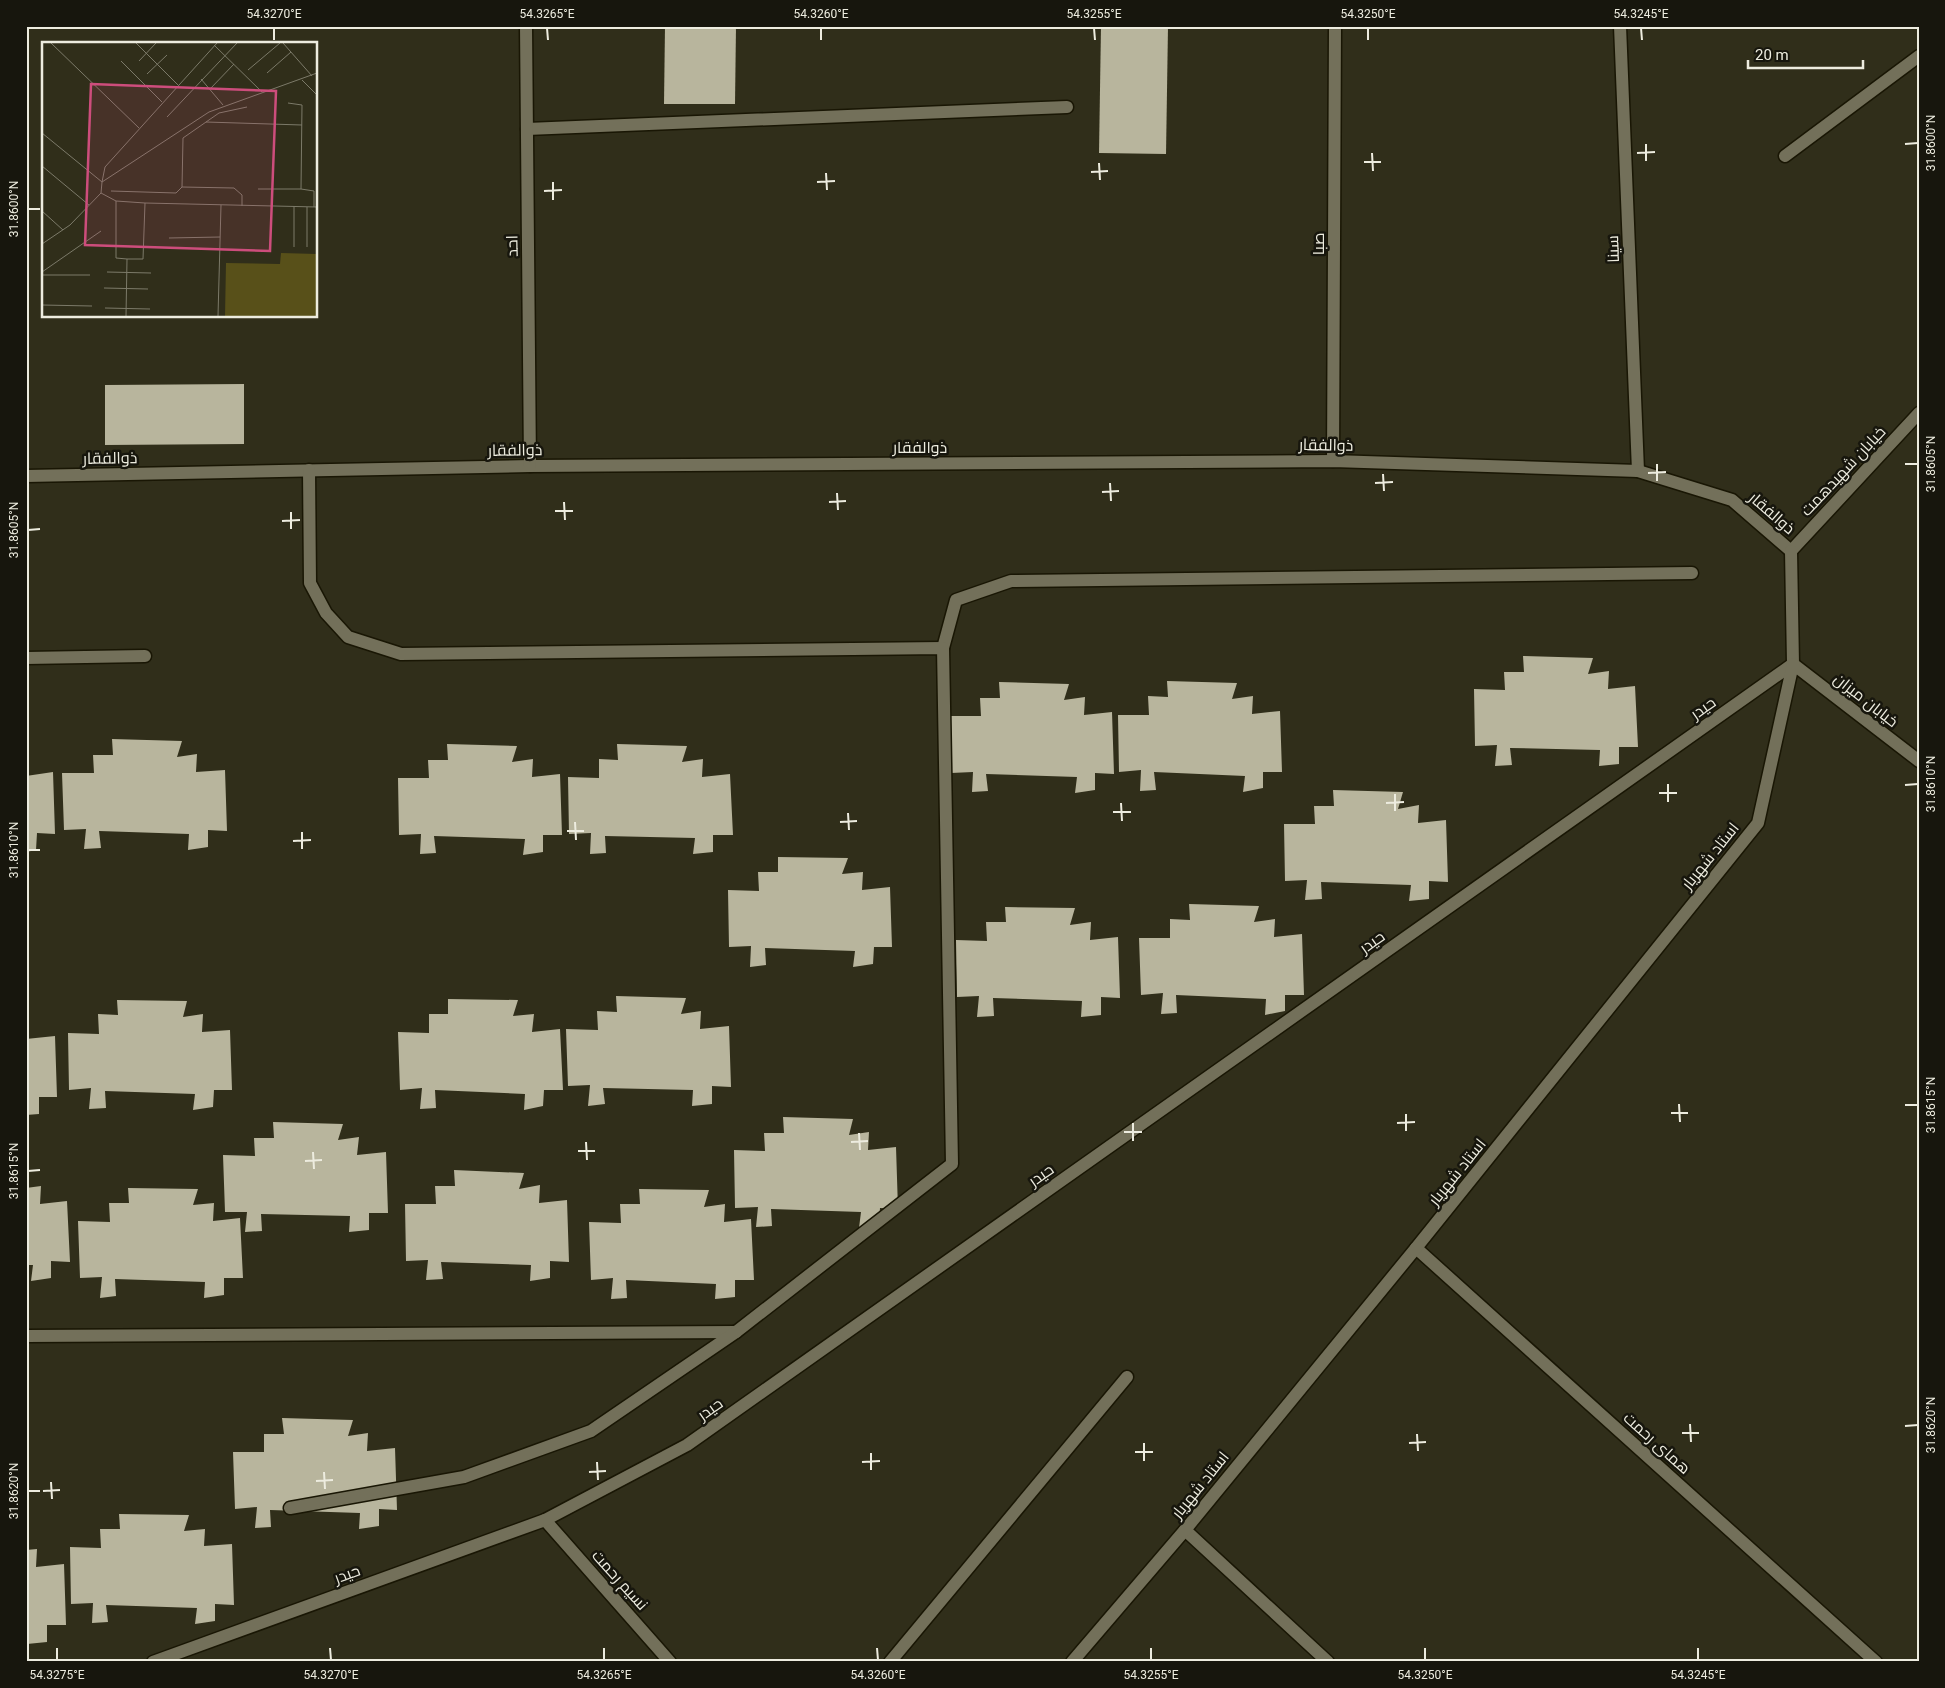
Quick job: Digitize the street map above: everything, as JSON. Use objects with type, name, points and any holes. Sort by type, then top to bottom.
[{"type":"street","name":"احد","points":[[526,26],[530,466]]},
{"type":"street","name":"صبا","points":[[1333,461],[1335,26]]},
{"type":"street","name":"سینا","points":[[1620,26],[1638,471]]},
{"type":"street","points":[[1785,156],[1919,56]]},
{"type":"street","points":[[527,129],[1067,107]]},
{"type":"street","name":"خیابان شهیدهمت","points":[[1791,551],[1917,419]]},
{"type":"street","name":"ذوالفقار","points":[[26,476],[530,466],[1333,461],[1638,471],[1732,500],[1791,551]]},
{"type":"street","points":[[309,470],[310,583],[326,613],[348,637],[401,654],[943,648]]},
{"type":"street","points":[[1791,551],[1793,664]]},
{"type":"street","points":[[290,1508],[464,1477],[591,1431],[736,1332],[952,1164],[943,648],[956,600],[1011,581],[1692,573]]},
{"type":"street","points":[[26,658],[145,656]]},
{"type":"street","name":"خیابان میزان","points":[[1793,664],[1919,761]]},
{"type":"street","name":"استاد شهریار","points":[[1072,1662],[1185,1530],[1416,1248],[1758,823],[1793,664]]},
{"type":"street","name":"حیدر","points":[[153,1662],[545,1520],[687,1445],[1793,664]]},
{"type":"street","name":"همای رحمت","points":[[1416,1248],[1876,1662]]},
{"type":"street","points":[[26,1336],[736,1332]]},
{"type":"street","points":[[890,1662],[1127,1377]]},
{"type":"street","name":"نسیم رحمت","points":[[545,1520],[670,1662]]},
{"type":"street","points":[[1185,1530],[1328,1662]]},
{"type":"building","points":[[665,26],[736,26],[735,104],[664,104]]},
{"type":"building","points":[[1101,26],[1168,26],[1166,154],[1099,153]]},
{"type":"building","points":[[244,384],[244,444],[105,445],[105,385]]},
{"type":"building","points":[[1523,656],[1593,658],[1588,674],[1609,671],[1608,689],[1635,686],[1638,747],[1619,747],[1619,764],[1599,766],[1600,750],[1510,748],[1512,765],[1495,766],[1497,745],[1475,746],[1474,689],[1505,690],[1504,672],[1524,672]]},
{"type":"building","points":[[1167,681],[1237,683],[1232,699],[1253,696],[1252,714],[1280,711],[1282,772],[1263,772],[1263,788],[1243,792],[1245,776],[1154,772],[1156,790],[1140,791],[1141,770],[1119,772],[1118,715],[1149,715],[1148,696],[1168,697]]},
{"type":"building","points":[[999,682],[1069,684],[1064,700],[1085,697],[1084,715],[1112,712],[1114,774],[1095,773],[1095,790],[1075,793],[1077,777],[986,774],[988,791],[972,792],[973,772],[951,773],[950,716],[981,716],[980,698],[1000,698]]},
{"type":"building","points":[[112,739],[182,741],[177,757],[197,754],[196,772],[225,770],[227,831],[208,830],[208,847],[188,850],[189,834],[99,831],[101,848],[84,849],[86,829],[64,830],[62,773],[94,773],[93,755],[113,755]]},
{"type":"building","points":[[447,744],[517,746],[512,762],[533,759],[532,777],[560,774],[562,835],[543,835],[543,852],[523,855],[525,839],[434,836],[436,853],[420,854],[421,834],[399,835],[398,778],[429,778],[428,760],[448,760]]},
{"type":"building","points":[[617,744],[687,746],[682,762],[703,759],[702,777],[730,774],[733,835],[713,835],[713,852],[693,854],[695,838],[605,836],[606,853],[590,854],[591,833],[569,834],[568,777],[599,778],[599,759],[618,760]]},
{"type":"building","points":[[53,772],[55,834],[37,833],[36,850],[26,852],[26,776]]},
{"type":"building","points":[[1333,790],[1403,792],[1398,809],[1419,805],[1418,823],[1446,820],[1448,882],[1429,881],[1429,899],[1409,901],[1411,885],[1321,882],[1322,899],[1305,900],[1307,880],[1285,881],[1284,824],[1315,824],[1314,806],[1334,806]]},
{"type":"building","points":[[778,857],[848,858],[842,874],[863,872],[862,890],[890,887],[892,947],[874,947],[873,964],[853,967],[855,951],[765,948],[766,965],[750,967],[751,946],[729,947],[728,890],[759,891],[758,872],[778,872]]},
{"type":"building","points":[[1189,904],[1259,906],[1254,922],[1275,919],[1274,937],[1302,934],[1304,995],[1285,995],[1285,1011],[1265,1015],[1266,999],[1176,995],[1177,1013],[1161,1014],[1163,993],[1141,995],[1139,938],[1170,938],[1170,919],[1190,920]]},
{"type":"building","points":[[1005,907],[1075,908],[1070,925],[1091,922],[1090,940],[1118,937],[1120,998],[1101,997],[1101,1015],[1081,1017],[1082,1001],[993,998],[994,1016],[977,1017],[979,996],[957,997],[956,940],[987,941],[986,922],[1006,922]]},
{"type":"building","points":[[616,996],[686,998],[681,1014],[701,1011],[700,1029],[729,1026],[731,1087],[712,1086],[712,1104],[692,1106],[693,1090],[603,1088],[605,1104],[588,1106],[590,1085],[568,1086],[566,1029],[598,1030],[597,1011],[617,1012]]},
{"type":"building","points":[[448,999],[518,1000],[513,1016],[534,1014],[532,1032],[560,1029],[563,1090],[544,1090],[543,1106],[524,1110],[525,1094],[435,1090],[436,1108],[420,1109],[422,1088],[400,1090],[398,1032],[429,1033],[429,1014],[448,1014]]},
{"type":"building","points":[[117,1000],[187,1001],[183,1017],[203,1014],[202,1032],[230,1030],[232,1090],[214,1090],[213,1107],[193,1110],[195,1094],[105,1091],[106,1108],[89,1109],[91,1088],[69,1090],[68,1033],[99,1034],[98,1014],[118,1015]]},
{"type":"building","points":[[55,1036],[57,1097],[39,1097],[39,1114],[26,1115],[26,1039]]},
{"type":"building","points":[[783,1117],[853,1119],[849,1135],[869,1132],[868,1150],[896,1147],[898,1209],[880,1208],[879,1225],[859,1228],[861,1212],[771,1209],[772,1226],[756,1227],[758,1207],[735,1208],[734,1150],[765,1151],[764,1133],[784,1133]]},
{"type":"building","points":[[273,1122],[343,1124],[338,1140],[359,1137],[357,1155],[386,1152],[388,1213],[369,1213],[369,1230],[349,1232],[350,1216],[261,1214],[262,1231],[245,1232],[247,1212],[225,1212],[223,1155],[255,1156],[254,1138],[274,1138]]},
{"type":"building","points":[[454,1170],[524,1173],[519,1189],[540,1185],[539,1203],[567,1200],[569,1262],[550,1261],[550,1278],[530,1281],[531,1265],[441,1262],[443,1279],[426,1280],[428,1260],[406,1261],[405,1204],[436,1204],[435,1186],[455,1186]]},
{"type":"building","points":[[41,1186],[40,1204],[67,1201],[70,1262],[51,1261],[51,1278],[31,1281],[33,1265],[26,1265],[26,1188]]},
{"type":"building","points":[[128,1188],[198,1189],[193,1205],[214,1203],[213,1221],[240,1218],[243,1278],[224,1278],[224,1295],[204,1298],[205,1282],[115,1279],[116,1296],[100,1298],[102,1277],[80,1278],[78,1221],[110,1222],[109,1203],[129,1203]]},
{"type":"building","points":[[639,1189],[709,1190],[704,1207],[725,1204],[724,1222],[751,1219],[754,1280],[735,1280],[735,1297],[715,1299],[716,1284],[626,1280],[627,1298],[611,1299],[613,1278],[591,1280],[589,1222],[621,1223],[620,1204],[640,1204]]},
{"type":"building","points":[[282,1418],[353,1420],[348,1436],[368,1433],[367,1451],[395,1448],[397,1510],[379,1509],[379,1526],[359,1529],[360,1513],[270,1510],[271,1527],[255,1528],[257,1507],[235,1509],[233,1452],[264,1452],[264,1434],[284,1434]]},
{"type":"building","points":[[119,1514],[189,1515],[184,1531],[205,1529],[204,1546],[232,1544],[234,1605],[215,1604],[215,1621],[195,1624],[197,1608],[106,1605],[108,1622],[92,1623],[93,1603],[71,1604],[70,1547],[101,1548],[100,1529],[120,1529]]},
{"type":"building","points":[[37,1549],[36,1567],[64,1564],[66,1625],[47,1625],[47,1642],[27,1644],[29,1628],[26,1628],[26,1550]]}]
